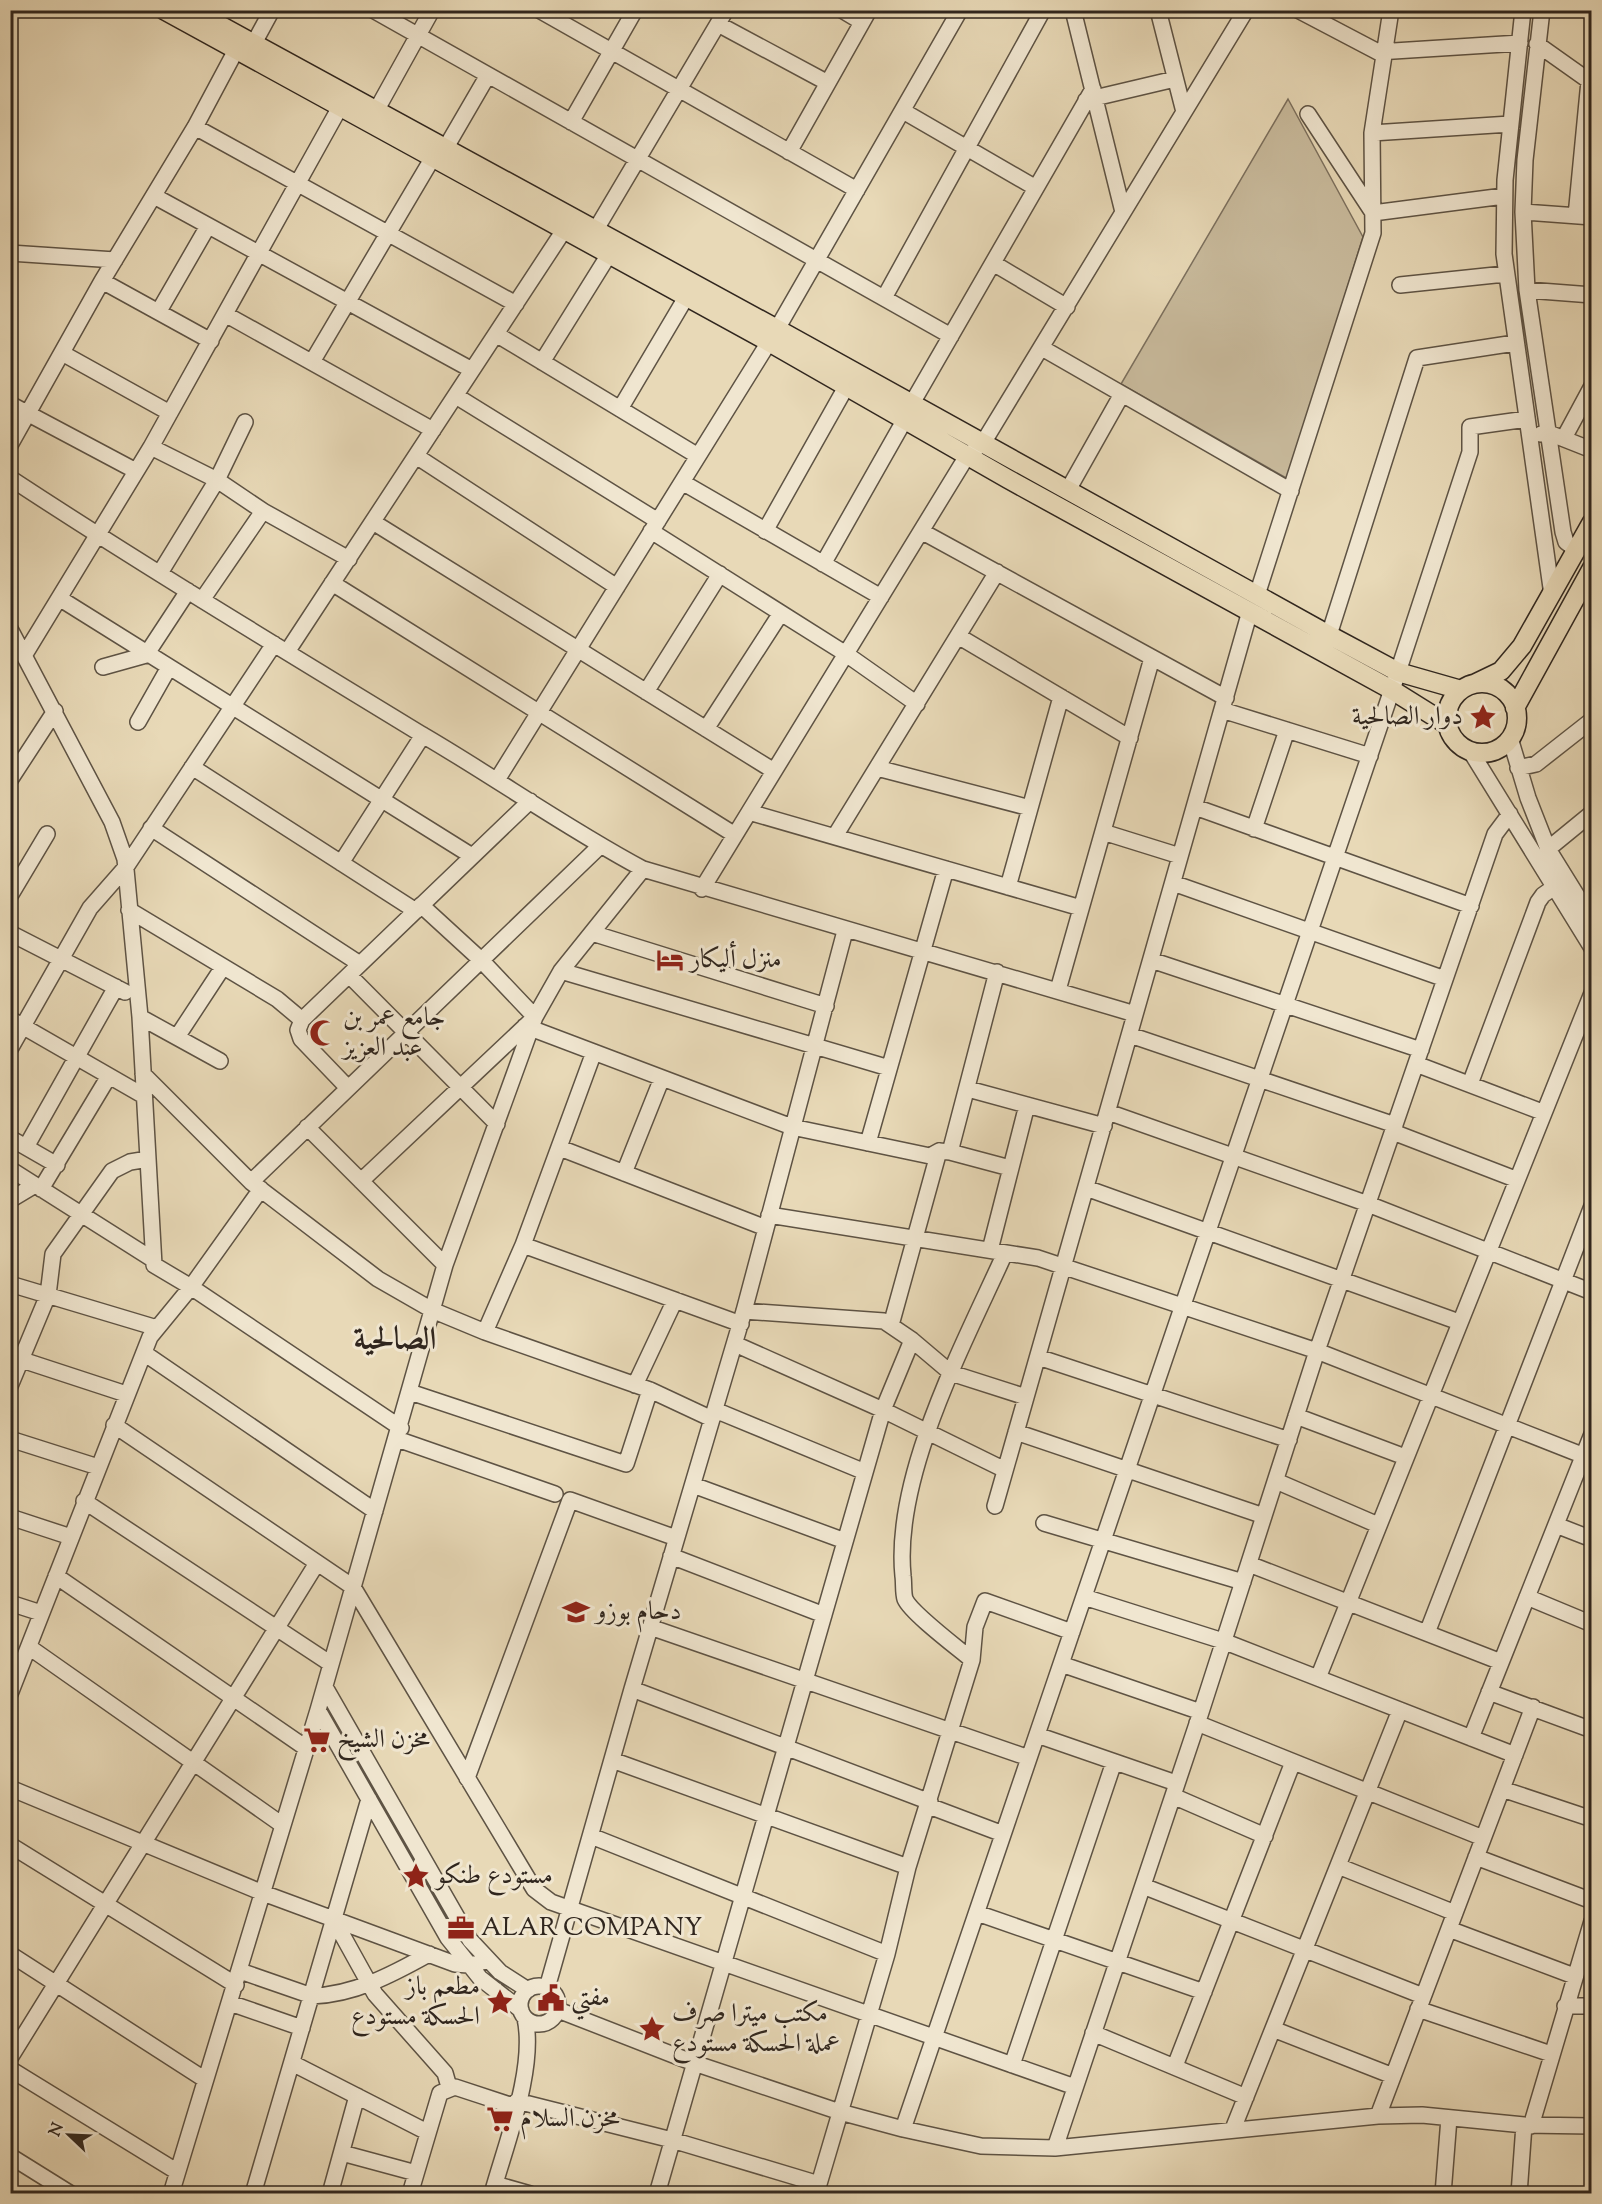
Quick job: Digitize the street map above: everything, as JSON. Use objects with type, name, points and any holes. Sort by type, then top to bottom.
[{"type":"main road","points":[[164,10],[235,51],[342,102],[568,225],[609,256],[685,299],[773,335],[846,387],[983,443],[1068,490],[1448,724]]},
{"type":"main road","points":[[192,10],[253,45],[342,102],[376,111],[439,154]]},
{"type":"main road","points":[[568,225],[595,231],[908,413],[967,456],[1254,603],[1329,635],[1398,672],[1468,687],[1497,686],[1508,695],[1515,708],[1516,724],[1510,738],[1493,751],[1471,752],[1456,741],[1448,724],[1449,706],[1468,687],[1501,671],[1515,657],[1592,522]]},
{"type":"main road","points":[[1515,708],[1587,586],[1592,568]]},
{"type":"street","points":[[253,45],[272,10]]},
{"type":"street","points":[[373,10],[951,336]]},
{"type":"street","points":[[376,111],[432,10]]},
{"type":"street","points":[[539,10],[857,190]]},
{"type":"street","points":[[571,122],[634,10]]},
{"type":"street","points":[[789,152],[866,16],[842,10]]},
{"type":"street","points":[[497,780],[773,335],[960,10]]},
{"type":"street","points":[[884,298],[1043,10]]},
{"type":"street","points":[[1073,10],[1091,96],[1123,212]]},
{"type":"street","points":[[1158,10],[1184,112]]},
{"type":"street","points":[[702,889],[967,456],[983,443],[1042,348],[1246,10]]},
{"type":"street","points":[[1298,10],[1324,26],[1385,53],[1520,43]]},
{"type":"street","points":[[995,1506],[1224,704],[1254,603],[1373,233],[1372,133],[1391,10]]},
{"type":"street","points":[[1522,10],[1504,195],[1505,274],[1552,595]]},
{"type":"street","points":[[1542,10],[1523,212],[1527,290],[1556,435],[1564,538],[1577,550]]},
{"type":"street","points":[[595,231],[722,17],[828,83]]},
{"type":"street","points":[[1523,212],[1584,217],[1590,82],[1538,44]]},
{"type":"street","points":[[10,445],[102,280],[195,127],[235,51]]},
{"type":"street","points":[[312,362],[346,302],[488,75]]},
{"type":"street","points":[[823,564],[951,336],[1091,96],[1175,79]]},
{"type":"street","points":[[25,654],[151,447],[260,254],[342,102]]},
{"type":"street","points":[[903,111],[1036,188]]},
{"type":"street","points":[[1308,114],[1373,213]]},
{"type":"street","points":[[1372,133],[1510,124]]},
{"type":"street","points":[[195,127],[516,304]]},
{"type":"street","points":[[1373,213],[1504,195]]},
{"type":"street","points":[[154,196],[472,370]]},
{"type":"street","points":[[288,652],[568,225]]},
{"type":"street","points":[[159,311],[208,226]]},
{"type":"street","points":[[10,253],[115,260]]},
{"type":"street","points":[[542,362],[609,256]]},
{"type":"street","points":[[993,263],[1067,307]]},
{"type":"street","points":[[1400,285],[1505,274]]},
{"type":"street","points":[[102,280],[211,340]]},
{"type":"street","points":[[1527,290],[1592,295]]},
{"type":"street","points":[[620,409],[685,299]]},
{"type":"street","points":[[225,314],[433,430]]},
{"type":"street","points":[[496,334],[698,456]]},
{"type":"street","points":[[1329,635],[1417,358],[1515,343]]},
{"type":"street","points":[[1042,348],[1291,491]]},
{"type":"street","points":[[62,353],[170,413]]},
{"type":"street","points":[[1556,435],[1592,386]]},
{"type":"street","points":[[765,531],[846,387]]},
{"type":"street","points":[[1068,490],[1122,394]]},
{"type":"street","points":[[456,396],[654,526],[720,574],[846,654],[917,704]]},
{"type":"street","points":[[10,404],[29,412],[136,471]]},
{"type":"street","points":[[903,2129],[1398,672],[1470,452],[1470,427],[1527,419]]},
{"type":"street","points":[[160,573],[217,480],[245,422]]},
{"type":"street","points":[[1529,436],[1556,435],[1592,450]]},
{"type":"street","points":[[151,447],[217,480],[264,511],[349,559]]},
{"type":"street","points":[[416,456],[617,587]]},
{"type":"street","points":[[10,478],[97,535],[497,780],[600,846],[643,869],[702,889],[845,931],[924,950],[1136,1014]]},
{"type":"street","points":[[682,482],[881,597]]},
{"type":"street","points":[[202,600],[264,511]]},
{"type":"street","points":[[373,522],[774,771]]},
{"type":"street","points":[[921,531],[1152,658],[1224,704],[1287,730],[1370,756]]},
{"type":"street","points":[[835,836],[996,572]]},
{"type":"street","points":[[646,692],[720,574]]},
{"type":"street","points":[[332,583],[735,835]]},
{"type":"street","points":[[103,668],[146,655],[188,591]]},
{"type":"street","points":[[59,598],[168,669],[472,856]]},
{"type":"street","points":[[706,729],[781,613]]},
{"type":"street","points":[[10,629],[55,711],[121,842],[126,867],[140,1017],[152,1259],[158,1270],[191,1287],[399,1434],[555,1494]]},
{"type":"street","points":[[958,636],[1130,738]]},
{"type":"street","points":[[10,1049],[17,1023],[61,959],[90,908],[126,867],[274,644]]},
{"type":"street","points":[[1058,990],[1152,658]]},
{"type":"street","points":[[138,722],[168,669]]},
{"type":"street","points":[[1008,887],[1061,697]]},
{"type":"street","points":[[10,780],[55,711]]},
{"type":"street","points":[[1518,768],[1536,764],[1592,720]]},
{"type":"street","points":[[1254,829],[1287,730]]},
{"type":"street","points":[[341,863],[423,735]]},
{"type":"street","points":[[1510,738],[1518,768],[1548,849],[1592,920]]},
{"type":"street","points":[[1471,752],[1592,948]]},
{"type":"street","points":[[192,767],[341,863],[418,908],[481,960],[530,1024],[594,1053],[792,1127],[930,1156],[944,1152],[1010,1168]]},
{"type":"street","points":[[877,768],[1030,808]]},
{"type":"street","points":[[348,1088],[301,1040],[298,1030],[302,1020],[530,801]]},
{"type":"street","points":[[1194,807],[1471,906]]},
{"type":"street","points":[[749,812],[1081,908]]},
{"type":"street","points":[[1548,849],[1592,813]]},
{"type":"street","points":[[1055,2148],[1199,1717],[1317,1351],[1495,834],[1510,814]]},
{"type":"street","points":[[151,828],[354,969],[407,1031],[497,1124]]},
{"type":"street","points":[[1103,832],[1180,856]]},
{"type":"street","points":[[10,896],[16,873],[47,834]]},
{"type":"street","points":[[11,1688],[144,1353],[157,1328],[191,1287],[256,1185],[307,1127],[600,846]]},
{"type":"street","points":[[868,1143],[946,868]]},
{"type":"street","points":[[171,2193],[204,2079],[238,1978],[281,1824],[325,1688],[399,1434],[445,1265],[497,1124],[530,1024],[561,971],[643,869]]},
{"type":"street","points":[[1173,883],[1445,978]]},
{"type":"street","points":[[1470,1084],[1538,902],[1542,895],[1553,888]]},
{"type":"street","points":[[129,910],[277,999],[302,1020]]},
{"type":"street","points":[[547,1988],[650,1627],[735,1344],[845,931]]},
{"type":"street","points":[[10,933],[138,999]]},
{"type":"street","points":[[592,933],[826,1006]]},
{"type":"street","points":[[1151,960],[1285,1005],[1418,1057],[1470,1084],[1542,1112]]},
{"type":"street","points":[[177,1037],[223,967]]},
{"type":"street","points":[[561,971],[889,1068]]},
{"type":"street","points":[[891,1325],[915,1240],[968,1089],[997,972]]},
{"type":"street","points":[[26,1147],[116,987]]},
{"type":"street","points":[[1318,1678],[1515,1179],[1592,993]]},
{"type":"street","points":[[140,1017],[220,1061]]},
{"type":"street","points":[[17,1023],[144,1096]]},
{"type":"street","points":[[361,1181],[530,1024]]},
{"type":"street","points":[[1130,1035],[1394,1128],[1515,1179]]},
{"type":"street","points":[[485,1332],[523,1245],[594,1053]]},
{"type":"street","points":[[143,1074],[256,1185],[378,1279],[432,1310],[485,1332],[713,1414],[865,1472]]},
{"type":"street","points":[[10,1200],[38,1187],[57,1165],[108,1076]]},
{"type":"street","points":[[624,1173],[662,1078]]},
{"type":"street","points":[[968,1089],[1027,1105],[1106,1119],[1233,1158],[1368,1204],[1592,1292]]},
{"type":"street","points":[[972,1660],[940,1634],[905,1599],[901,1555],[915,1468],[998,1252],[1010,1168],[1027,1105]]},
{"type":"street","points":[[307,1127],[445,1265]]},
{"type":"street","points":[[10,1138],[57,1165]]},
{"type":"street","points":[[560,1148],[624,1173],[767,1222],[1038,1258],[1317,1351],[1587,1458]]},
{"type":"street","points":[[10,1386],[16,1358],[48,1295],[53,1254],[112,1171],[130,1162],[148,1159]]},
{"type":"street","points":[[10,1169],[152,1259]]},
{"type":"street","points":[[1086,1188],[1459,1322]]},
{"type":"street","points":[[1427,1633],[1592,1206]]},
{"type":"street","points":[[523,1245],[675,1300],[742,1318],[884,1321],[912,1340],[951,1373],[1026,1397]]},
{"type":"street","points":[[10,1284],[157,1328]]},
{"type":"street","points":[[410,1392],[626,1464],[642,1388],[675,1300]]},
{"type":"street","points":[[657,2193],[882,1410],[912,1340]]},
{"type":"street","points":[[735,1344],[882,1410],[1005,1470]]},
{"type":"street","points":[[144,1353],[375,1511]]},
{"type":"street","points":[[1038,1357],[1289,1440]]},
{"type":"street","points":[[16,1358],[126,1394]]},
{"type":"street","points":[[1296,1416],[1405,1457]]},
{"type":"street","points":[[114,1425],[353,1587],[534,1888],[551,1902],[1075,2087]]},
{"type":"street","points":[[1016,1432],[1264,1516]]},
{"type":"street","points":[[1471,1738],[1556,1525],[1587,1458],[1592,1434]]},
{"type":"street","points":[[10,1439],[98,1467]]},
{"type":"street","points":[[1276,1481],[1377,1524]]},
{"type":"street","points":[[693,1485],[845,1541]]},
{"type":"street","points":[[467,1778],[570,1500],[676,1538]]},
{"type":"street","points":[[84,1501],[331,1665]]},
{"type":"street","points":[[10,1516],[70,1537]]},
{"type":"street","points":[[1044,1522],[1243,1582]]},
{"type":"street","points":[[1556,1525],[1592,1539]]},
{"type":"street","points":[[671,1556],[824,1616]]},
{"type":"street","points":[[10,2058],[317,1563]]},
{"type":"street","points":[[1249,1564],[1501,1662]]},
{"type":"street","points":[[56,1576],[306,1748]]},
{"type":"street","points":[[1084,1597],[1223,1641],[1515,1755]]},
{"type":"street","points":[[1527,1597],[1592,1624]]},
{"type":"street","points":[[449,2087],[672,2140],[818,2189],[887,1954],[908,1867],[952,1731],[972,1660],[975,1627],[984,1601],[1072,1632]]},
{"type":"street","points":[[10,1603],[41,1613]]},
{"type":"street","points":[[650,1627],[805,1678],[1029,1758]]},
{"type":"street","points":[[29,1647],[281,1824]]},
{"type":"street","points":[[1061,1664],[1199,1717],[1293,1762],[1483,1838]]},
{"type":"street","points":[[325,1688],[462,1928],[488,1961],[528,1990]]},
{"type":"street","points":[[632,1689],[786,1746],[1003,1834]]},
{"type":"street","points":[[1489,1692],[1592,1730]]},
{"type":"street","points":[[1378,2116],[1533,1707]]},
{"type":"street","points":[[318,1710],[448,1938],[468,1965],[493,1989],[523,2014],[533,2023],[546,2023],[554,2018],[558,2010],[556,1997],[547,1988],[535,1987],[528,1990],[522,1999],[523,2014],[528,2054],[494,2189],[530,2193]]},
{"type":"street","points":[[1233,2129],[1400,1710]]},
{"type":"street","points":[[1037,1735],[1114,1762],[1264,1836]]},
{"type":"street","points":[[612,1760],[908,1867]]},
{"type":"street","points":[[1012,2065],[1114,1762]]},
{"type":"street","points":[[1175,2066],[1293,1762]]},
{"type":"street","points":[[10,1788],[334,1920],[429,1954],[468,1965],[488,1961]]},
{"type":"street","points":[[1502,1789],[1592,1819]]},
{"type":"street","points":[[253,2193],[369,1799]]},
{"type":"street","points":[[591,1836],[887,1954]]},
{"type":"street","points":[[10,1845],[105,1904],[238,1978],[312,1996],[370,1984],[429,1954]]},
{"type":"street","points":[[1476,1857],[1592,1901]]},
{"type":"street","points":[[1338,1866],[1455,1913]]},
{"type":"street","points":[[1143,1886],[1305,1948],[1421,2002],[1551,2054]]},
{"type":"street","points":[[977,1913],[1204,1992]]},
{"type":"street","points":[[334,1920],[387,2011],[445,2073],[449,2087]]},
{"type":"street","points":[[1519,2193],[1528,2126],[1592,1921]]},
{"type":"street","points":[[1449,1929],[1574,1976]]},
{"type":"street","points":[[10,1954],[204,2079]]},
{"type":"street","points":[[230,2003],[302,2028]]},
{"type":"street","points":[[1565,2006],[1592,2006]]},
{"type":"street","points":[[558,2010],[694,2063],[840,2112],[981,2146],[1055,2148],[1378,2116],[1449,2118],[1528,2126],[1592,2126]]},
{"type":"street","points":[[1273,2029],[1393,2076]]},
{"type":"street","points":[[1093,2033],[1246,2097]]},
{"type":"street","points":[[292,2063],[427,2132]]},
{"type":"street","points":[[10,2069],[176,2171]]},
{"type":"street","points":[[410,2193],[436,2097],[449,2087]]},
{"type":"street","points":[[330,2193],[357,2096]]},
{"type":"street","points":[[1443,2193],[1449,2118]]},
{"type":"street","points":[[342,2153],[416,2173]]},
{"type":"street","points":[[10,2156],[67,2192]]},
{"type":"shaded area","points":[[1288,99],[1363,237],[1288,479],[1121,384]]},
{"type":"place","name":"دوار الصالحية","points":[[1483,717]]},
{"type":"place","name":"منزل أليكار","points":[[670,960]]},
{"type":"place","name":"جامع عمر بن عبد العزيز","points":[[323,1033]]},
{"type":"place","name":"دحام بوزو","points":[[576,1612]]},
{"type":"place","name":"مخزن الشيخ","points":[[317,1740]]},
{"type":"place","name":"مستودع طنكو","points":[[416,1876]]},
{"type":"place","name":"ALAR COMPANY","points":[[461,1928]]},
{"type":"place","name":"مفتي","points":[[551,1998]]},
{"type":"place","name":"مطعم باز الحسكة مستودع","points":[[500,2002]]},
{"type":"place","name":"مكتب ميترا صرف عملة الحسكة مستودع","points":[[652,2029]]},
{"type":"place","name":"مخزن السلام","points":[[500,2119]]},
{"type":"district","name":"الصالحية","points":[[395,1341]]}]
